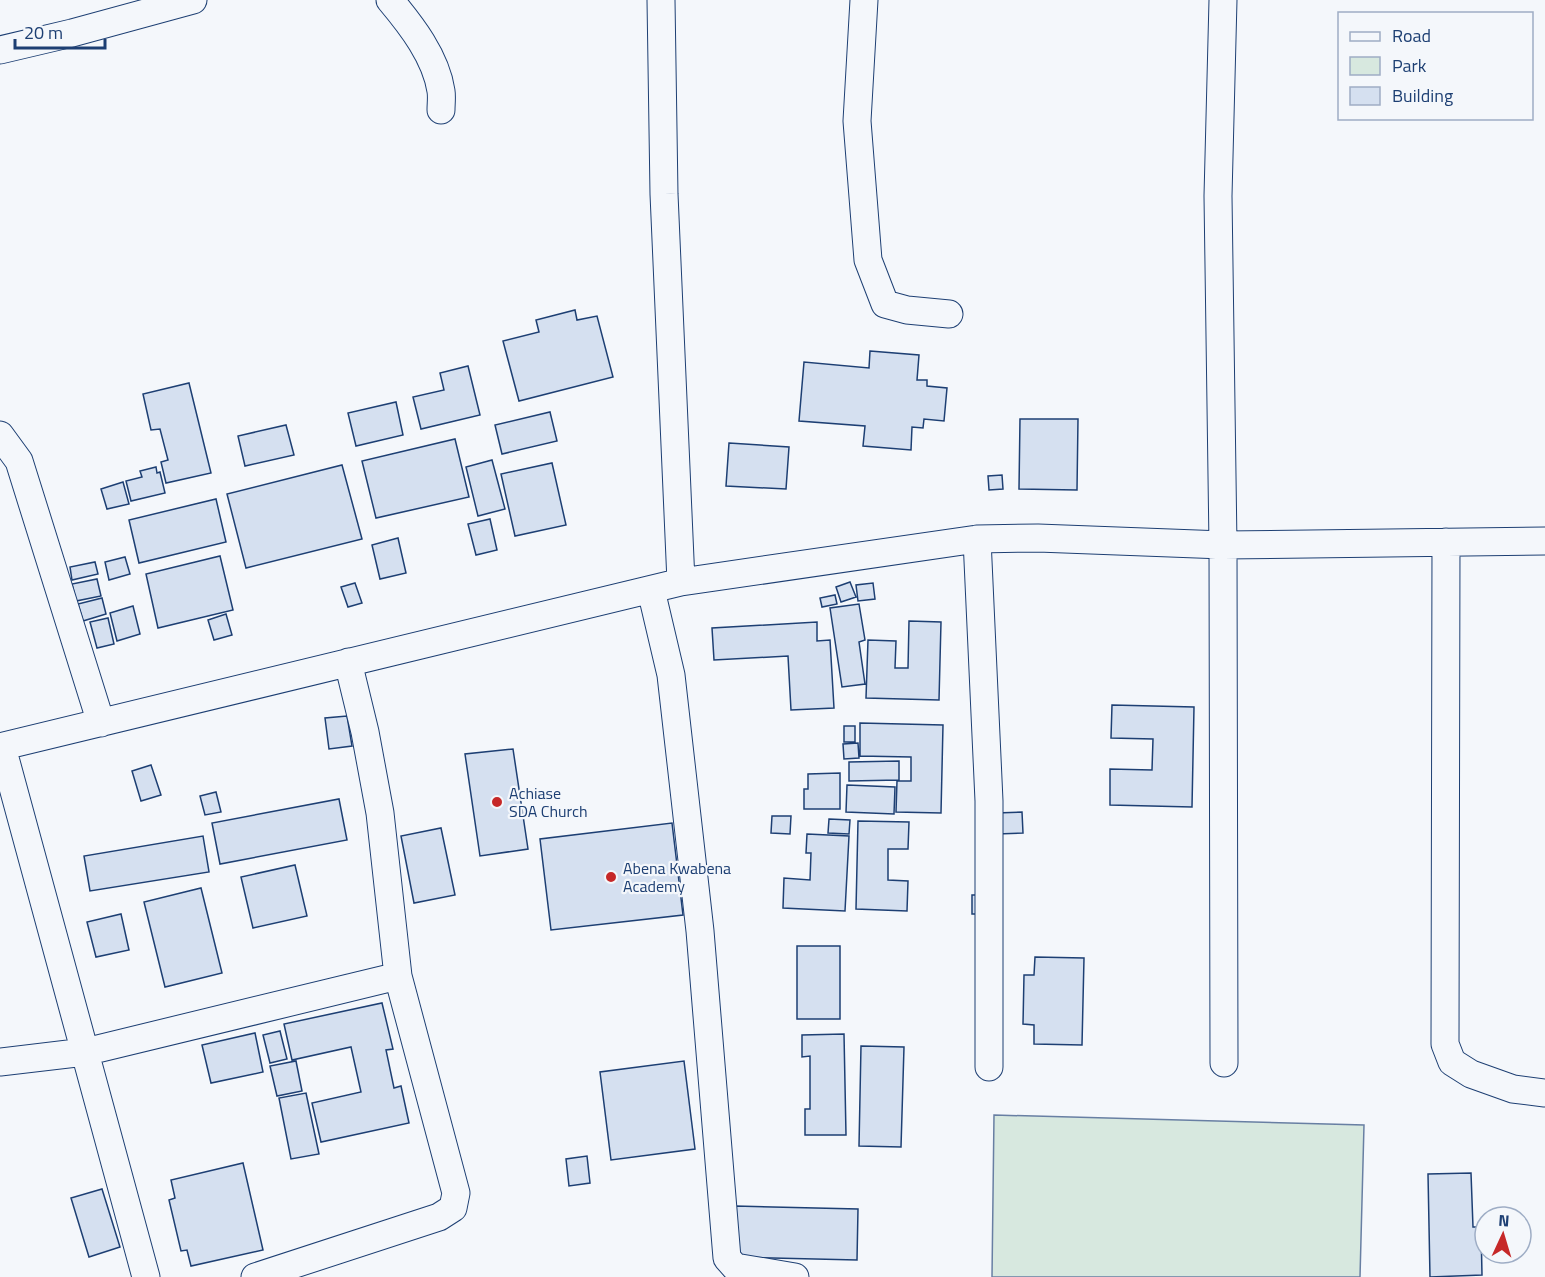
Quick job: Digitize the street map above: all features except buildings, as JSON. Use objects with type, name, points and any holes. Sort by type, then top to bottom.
[{"type":"street","points":[[0,50],[193,0]]},
{"type":"street","points":[[390,0],[408,21],[434,64],[441,91],[441,110]]},
{"type":"street","points":[[661,0],[664,194],[681,582]]},
{"type":"street","points":[[864,0],[857,121],[868,260],[885,304],[907,310],[949,314]]},
{"type":"street","points":[[1223,0],[1218,196],[1223,545],[1224,1063]]},
{"type":"street","points":[[0,435],[19,461],[101,723]]},
{"type":"street","points":[[146,1277],[1,747],[681,582],[977,539],[1038,538],[1223,545],[1545,541]]},
{"type":"street","points":[[977,539],[989,801],[989,1067]]},
{"type":"street","points":[[1446,542],[1445,1044],[1452,1062],[1471,1074],[1513,1089],[1545,1093]]},
{"type":"street","points":[[651,590],[673,686],[700,931],[727,1258],[735,1267],[795,1277]]},
{"type":"street","points":[[255,1277],[439,1217],[453,1208],[456,1193],[398,976],[380,813],[365,732],[348,662]]},
{"type":"street","points":[[0,1062],[85,1052],[398,976]]},
{"type":"green space","points":[[994,1115],[1364,1125],[1360,1277],[992,1277]]},
{"type":"place","name":"Achiase SDA Church","points":[[497,802]]},
{"type":"place","name":"Abena Kwabena Academy","points":[[611,877]]}]
